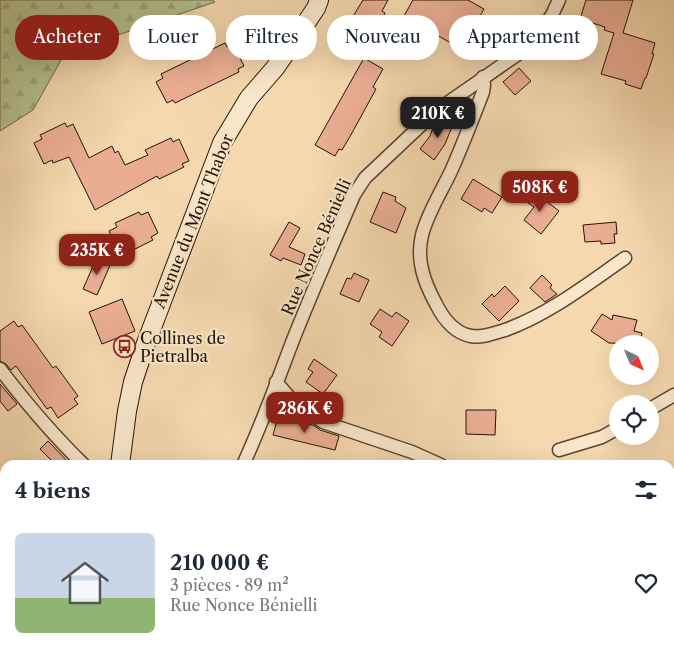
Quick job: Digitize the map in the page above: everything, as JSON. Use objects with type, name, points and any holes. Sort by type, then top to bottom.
[{"type":"street","name":"Avenue du Mont Thabor","points":[[121,460],[126,411],[144,346],[222,143],[249,98],[275,68],[316,8],[319,0]]},
{"type":"street","name":"Rue Nonce Bénielli","points":[[246,460],[263,422],[276,382],[354,195],[365,178],[436,111],[518,54],[539,33],[552,16],[559,0]]},
{"type":"street","points":[[483,77],[483,92],[422,234],[420,251],[422,269],[427,285],[448,323],[460,332],[471,336],[489,335],[520,324],[556,306],[625,258]]},
{"type":"street","points":[[0,369],[37,417],[79,460]]},
{"type":"street","points":[[276,382],[290,398],[323,422],[412,452],[430,460]]},
{"type":"street","points":[[659,404],[674,396]]},
{"type":"street","points":[[559,450],[609,433]]},
{"type":"green space","points":[[0,0],[212,0],[215,2],[177,15],[129,15],[129,31],[119,35],[119,15],[15,15],[15,60],[61,60],[33,110],[0,131]]},
{"type":"building","points":[[363,0],[388,0],[382,11],[385,13],[384,15],[354,15]]},
{"type":"building","points":[[413,0],[468,0],[484,9],[481,15],[449,15],[449,42],[439,36],[439,15],[405,15]]},
{"type":"building","points":[[586,0],[633,0],[623,33],[655,43],[652,54],[654,54],[641,89],[625,84],[626,81],[601,74],[614,33],[604,30],[605,27],[598,25],[598,15],[581,15]]},
{"type":"building","points":[[225,43],[226,60],[241,60],[244,66],[238,69],[239,72],[175,103],[173,100],[167,103],[156,82],[163,78],[161,74],[190,60],[216,60],[216,47]]},
{"type":"building","points":[[363,60],[367,60],[383,69],[373,87],[376,89],[342,150],[339,149],[335,156],[315,145]]},
{"type":"building","points":[[519,68],[531,81],[515,95],[503,82]]},
{"type":"building","points":[[444,118],[454,122],[445,144],[434,160],[420,149],[430,136],[434,125],[440,127]]},
{"type":"building","points":[[65,123],[67,127],[73,124],[89,158],[112,146],[115,153],[118,151],[125,165],[148,155],[145,150],[171,138],[173,142],[179,139],[189,161],[182,164],[184,167],[159,179],[157,176],[95,210],[69,157],[53,163],[52,160],[44,164],[34,143],[42,139],[40,135]]},
{"type":"building","points":[[473,179],[502,197],[492,213],[484,208],[482,212],[461,199]]},
{"type":"building","points":[[533,191],[559,211],[541,234],[524,220],[534,207],[525,201]]},
{"type":"building","points":[[383,192],[396,197],[395,201],[406,208],[396,233],[370,222]]},
{"type":"building","points":[[139,212],[141,215],[148,212],[158,233],[151,237],[153,240],[129,252],[127,249],[119,253],[109,231],[117,227],[115,223]]},
{"type":"building","points":[[289,222],[300,228],[289,247],[305,254],[301,265],[283,258],[281,261],[270,255]]},
{"type":"building","points":[[616,222],[617,234],[614,234],[615,243],[601,244],[601,241],[585,242],[583,225]]},
{"type":"building","points":[[97,257],[111,263],[97,295],[83,289]]},
{"type":"building","points":[[354,273],[369,280],[359,302],[340,294],[347,278],[351,279]]},
{"type":"building","points":[[542,275],[552,285],[550,288],[557,294],[545,302],[530,288]]},
{"type":"building","points":[[505,286],[519,301],[499,321],[482,304],[492,294],[494,297]]},
{"type":"building","points":[[122,299],[135,331],[102,344],[89,312]]},
{"type":"building","points":[[380,309],[392,317],[396,312],[409,321],[392,346],[379,337],[382,332],[370,324]]},
{"type":"building","points":[[602,314],[612,320],[613,315],[637,320],[634,331],[642,333],[642,335],[609,335],[609,343],[591,331]]},
{"type":"building","points":[[14,321],[18,327],[22,325],[53,368],[56,366],[78,396],[74,399],[78,404],[58,418],[51,407],[47,409],[16,366],[11,370],[0,361],[0,331]]},
{"type":"building","points":[[314,359],[337,375],[323,394],[306,382],[313,372],[308,369]]},
{"type":"building","points":[[0,384],[17,404],[8,411],[0,401]]},
{"type":"building","points":[[466,410],[496,410],[495,435],[466,434]]},
{"type":"building","points":[[278,417],[313,425],[320,430],[339,436],[335,450],[273,435]]},
{"type":"building","points":[[48,441],[66,460],[51,460],[40,449]]},
{"type":"place","name":"Collines de Pietralba","points":[[124,347]]}]
